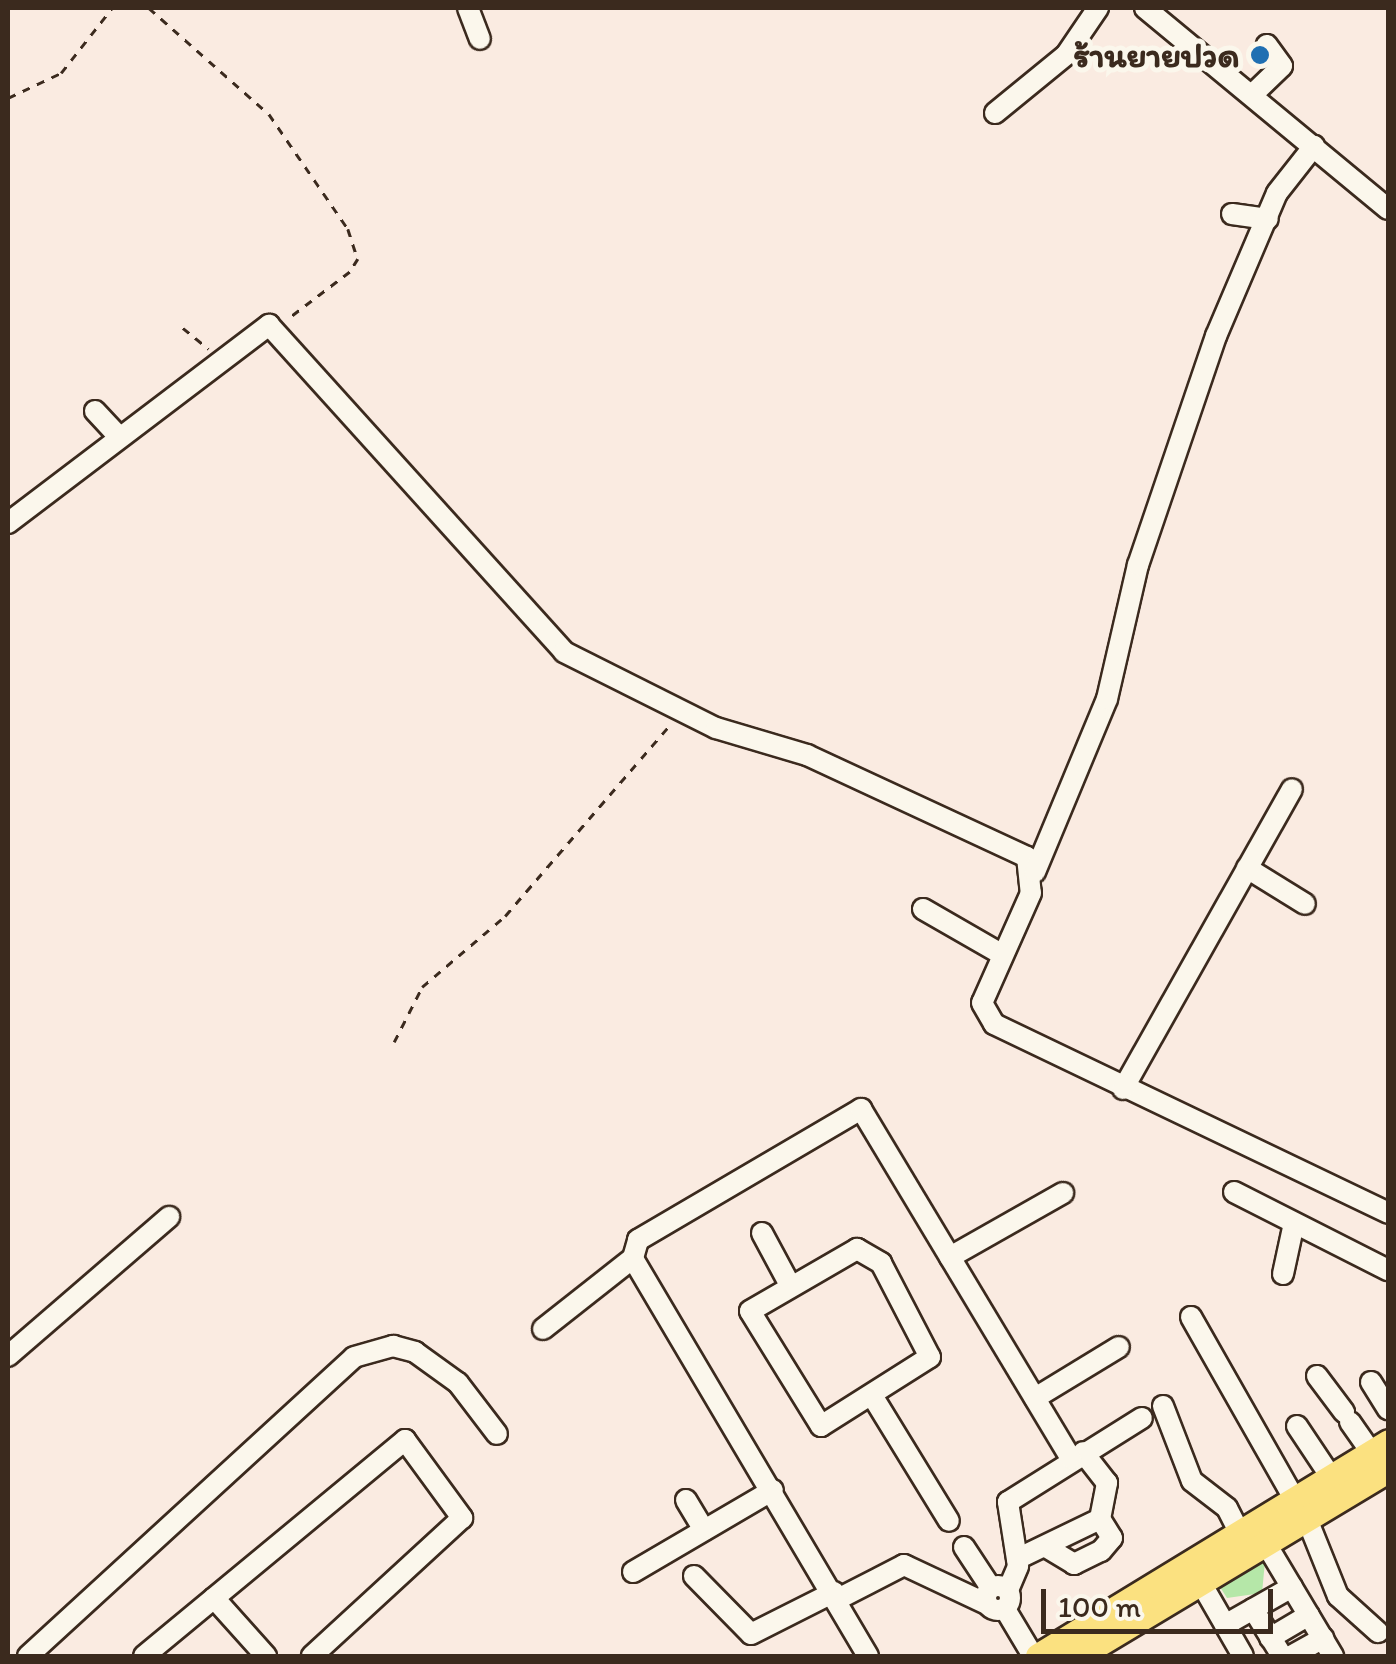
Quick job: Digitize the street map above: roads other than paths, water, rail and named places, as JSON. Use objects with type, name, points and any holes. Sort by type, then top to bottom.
[{"type":"main road","points":[[1035,1656],[1241,1535],[1302,1510],[1383,1455]]},
{"type":"main road","points":[[1078,1656],[1266,1544],[1333,1480],[1383,1455]]},
{"type":"street","points":[[468,8],[480,39]]},
{"type":"street","points":[[995,113],[1066,55],[1098,8]]},
{"type":"street","points":[[1146,8],[1388,209]]},
{"type":"street","points":[[1252,94],[1282,66],[1267,45]]},
{"type":"street","points":[[1314,146],[1268,219],[1216,336],[1138,565],[1101,717],[1035,872],[984,1014],[1123,1089],[1388,1213]]},
{"type":"street","points":[[1232,214],[1268,219]]},
{"type":"street","points":[[8,523],[256,328],[275,330],[546,635],[681,712],[846,772],[1020,852],[1035,872]]},
{"type":"street","points":[[95,411],[119,437]]},
{"type":"street","points":[[1123,1089],[1292,788]]},
{"type":"street","points":[[1247,868],[1305,904]]},
{"type":"street","points":[[923,909],[1003,955]]},
{"type":"street","points":[[543,1329],[633,1258],[638,1240],[853,1108],[872,1117],[1035,1398],[1077,1455],[1107,1483],[1100,1520],[1112,1538],[1101,1551],[1074,1564],[1046,1547],[1017,1559]]},
{"type":"street","points":[[950,1256],[1063,1192]]},
{"type":"street","points":[[1234,1192],[1388,1270]]},
{"type":"street","points":[[8,1356],[169,1217]]},
{"type":"street","points":[[1283,1274],[1294,1223]]},
{"type":"street","points":[[762,1234],[790,1285]]},
{"type":"street","points":[[858,1249],[873,1252],[930,1357],[821,1426],[813,1422],[751,1316],[790,1285],[858,1249]]},
{"type":"street","points":[[633,1258],[868,1656]]},
{"type":"street","points":[[1191,1318],[1302,1510],[1338,1596],[1378,1632]]},
{"type":"street","points":[[28,1656],[354,1357],[393,1346],[414,1352],[458,1383],[497,1434]]},
{"type":"street","points":[[1035,1398],[1119,1347]]},
{"type":"street","points":[[1316,1376],[1383,1455]]},
{"type":"street","points":[[1371,1382],[1388,1409]]},
{"type":"street","points":[[873,1396],[949,1521]]},
{"type":"street","points":[[1162,1406],[1192,1481],[1228,1508],[1241,1535]]},
{"type":"street","points":[[998,1598],[1017,1559],[1008,1502],[1077,1455],[1142,1418]]},
{"type":"street","points":[[1297,1426],[1333,1480]]},
{"type":"street","points":[[144,1656],[408,1442],[462,1518],[312,1656]]},
{"type":"street","points":[[633,1572],[773,1490]]},
{"type":"street","points":[[686,1500],[704,1530]]},
{"type":"street","points":[[1266,1544],[1328,1647],[1291,1656]]},
{"type":"street","points":[[964,1547],[1035,1656]]},
{"type":"street","points":[[694,1576],[752,1634],[904,1565],[998,1598]]},
{"type":"street","points":[[1201,1584],[1243,1656]]},
{"type":"street","points":[[1225,1625],[1292,1587]]},
{"type":"street","points":[[214,1598],[266,1656]]},
{"type":"street","points":[[1254,1609],[1282,1656]]},
{"type":"street","points":[[1270,1638],[1309,1615]]},
{"type":"place","name":"ร้านยายปวด","points":[[1260,55]]}]
